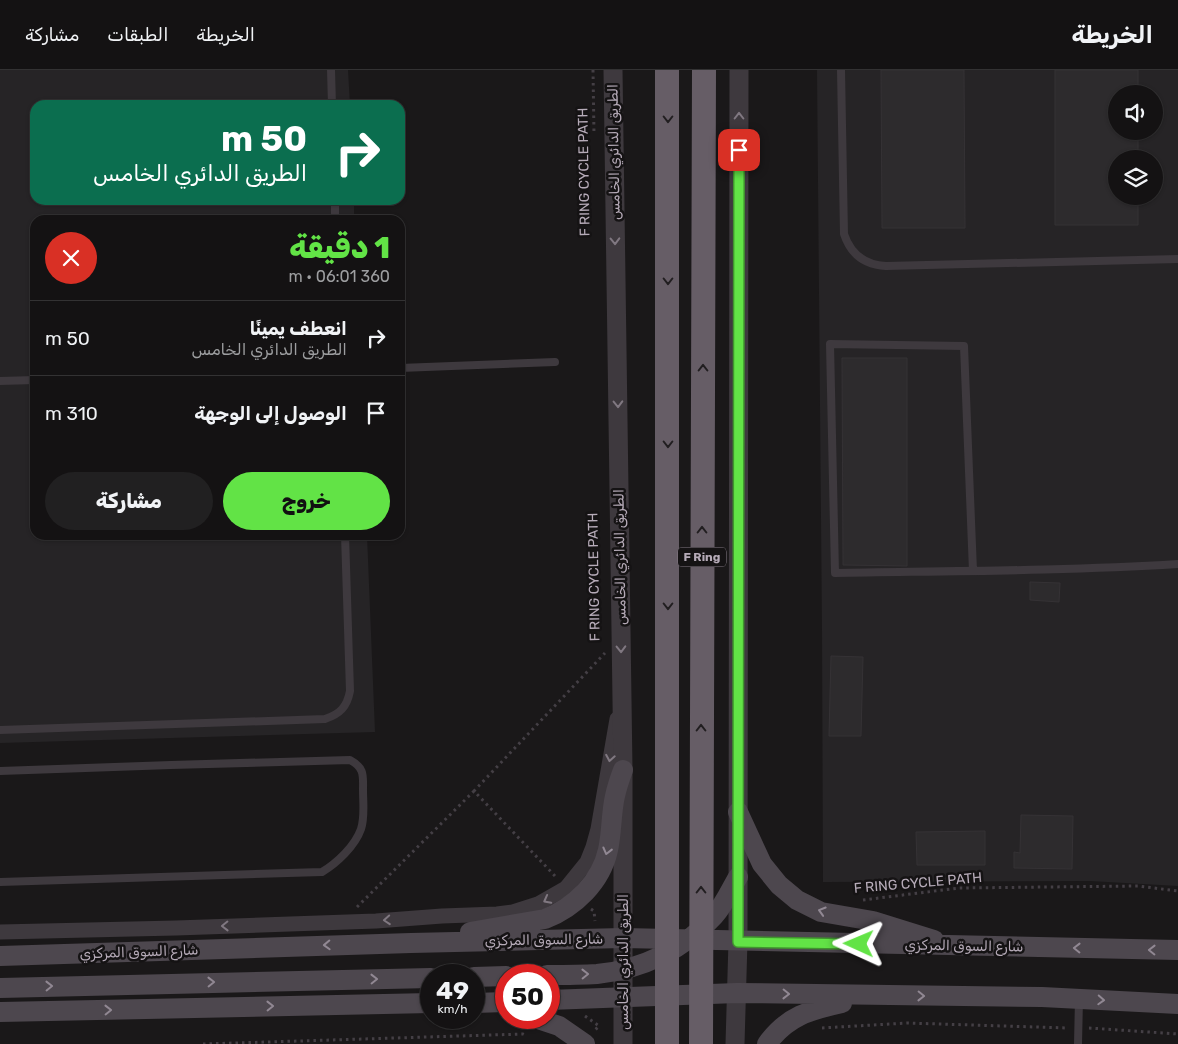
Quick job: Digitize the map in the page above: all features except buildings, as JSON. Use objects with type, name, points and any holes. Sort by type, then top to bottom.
[{"type":"highway","name":"F Ring","points":[[667,1044],[668,70]]},
{"type":"highway","name":"F Ring","points":[[702,1044],[704,70]]},
{"type":"main road","points":[[411,943],[545,919],[557,914],[574,893],[593,883],[603,868],[608,850],[615,793],[623,770]]},
{"type":"main road","points":[[738,812],[762,864],[779,885],[797,900],[820,912],[873,921],[953,946]]},
{"type":"main road","points":[[560,975],[597,974],[623,969],[655,959],[689,940],[715,915],[738,877]]},
{"type":"main road","name":"شارع السوق المركزي","points":[[0,956],[596,938],[1178,950]]},
{"type":"main road","points":[[0,988],[420,978]]},
{"type":"main road","points":[[560,999],[737,993],[1042,997],[1178,1004]]},
{"type":"main road","points":[[767,1044],[786,1024],[811,1010],[873,995]]},
{"type":"main road","points":[[2,1013],[420,1003]]},
{"type":"main road","points":[[560,1027],[584,1043]]},
{"type":"street","name":"الطريق الدائري الخامس","points":[[613,70],[623,770],[623,1044]]},
{"type":"street","points":[[735,1044],[738,942],[739,70]]},
{"type":"street","name":"شارع السوق المركزي","points":[[0,932],[273,925],[497,914],[513,912],[574,893],[594,847],[621,693]]},
{"type":"lane","points":[[331,70],[332,100]]},
{"type":"lane","points":[[841,70],[844,234],[848,245],[864,261],[886,266],[1178,259]]},
{"type":"lane","points":[[973,570],[964,346],[830,344],[835,573],[1120,568],[1178,564]]},
{"type":"lane","points":[[405,368],[555,362]]},
{"type":"lane","points":[[0,381],[30,380]]},
{"type":"lane","points":[[0,730],[325,719],[335,716],[343,710],[348,701],[350,691],[345,540]]},
{"type":"lane","points":[[0,771],[171,764],[350,760],[357,764],[362,772],[364,816],[361,830],[350,847],[331,867],[322,872],[0,882]]},
{"type":"lane","points":[[1078,999],[1078,1044]]},
{"type":"path","name":"F RING CYCLE PATH","points":[[593,70],[594,139]]},
{"type":"path","name":"F RING CYCLE PATH","points":[[354,910],[474,791],[607,651]]},
{"type":"path","points":[[474,791],[594,911],[596,938]]},
{"type":"path","name":"F RING CYCLE PATH","points":[[860,900],[959,888],[1138,886],[1178,891]]},
{"type":"path","points":[[584,998],[584,1016],[599,1026],[584,1043]]},
{"type":"path","points":[[817,1029],[907,1023],[1078,1028],[1178,1034]]},
{"type":"path","points":[[203,1044],[523,1034],[530,1029]]},
{"type":"shaded area","points":[[0,70],[348,70],[350,100],[30,100],[30,205],[354,205],[354,215],[30,215],[30,540],[367,540],[375,732],[0,743]]},
{"type":"shaded area","points":[[817,70],[1178,70],[1178,886],[1090,881],[823,882]]},
{"type":"route","points":[[739,150],[738,942],[859,944]]}]
